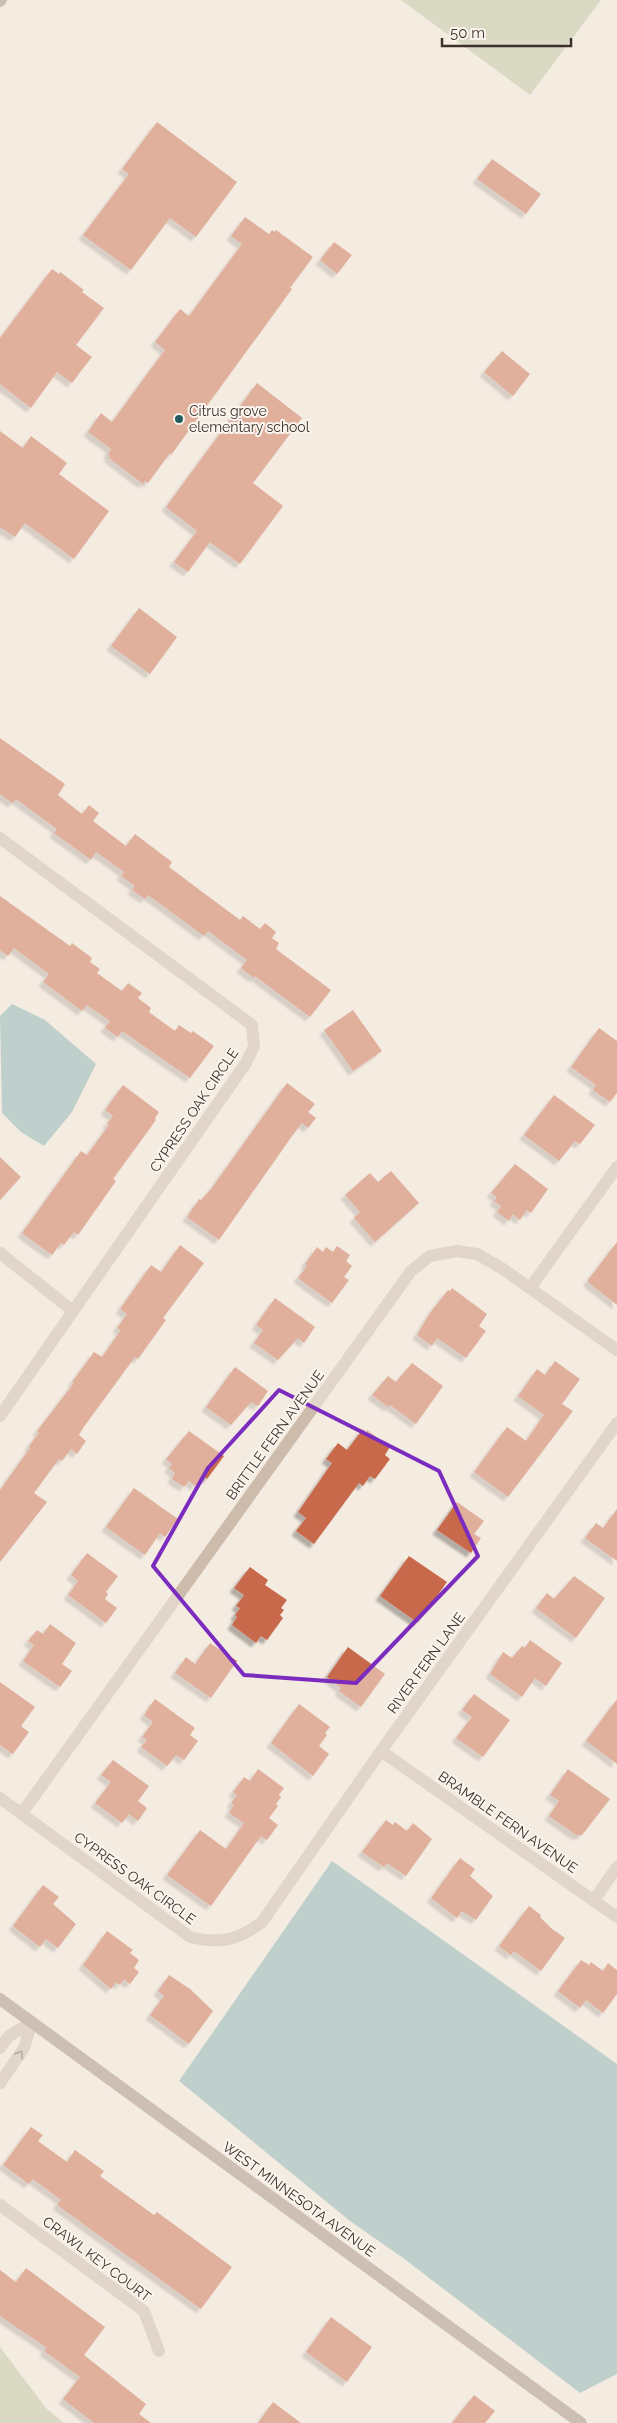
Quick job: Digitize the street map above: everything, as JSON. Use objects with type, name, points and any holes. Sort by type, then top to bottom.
[{"type":"street","name":"CYPRESS OAK CIRCLE","points":[[0,838],[252,1025],[254,1046],[246,1063],[0,1416]]},
{"type":"street","points":[[530,1288],[617,1167]]},
{"type":"street","name":"BRITTLE FERN AVENUE","points":[[22,1814],[411,1270],[430,1256],[457,1251],[477,1254],[530,1288],[617,1350]]},
{"type":"street","points":[[0,1253],[73,1311]]},
{"type":"street","name":"RIVER FERN LANE","points":[[262,1922],[381,1751],[617,1423]]},
{"type":"street","name":"BRAMBLE FERN AVENUE","points":[[381,1751],[617,1917]]},
{"type":"street","name":"CYPRESS OAK CIRCLE","points":[[0,1798],[190,1937],[206,1940],[226,1940],[246,1934],[262,1922]]},
{"type":"street","points":[[594,1900],[617,1867]]},
{"type":"street","name":"WEST MINNESOTA AVENUE","points":[[0,1999],[581,2423]]},
{"type":"street","points":[[0,2048],[9,2036],[32,2022]]},
{"type":"street","points":[[0,2083],[24,2048],[32,2022]]},
{"type":"street","name":"CRAWL KEY COURT","points":[[0,2205],[144,2311],[159,2351]]},
{"type":"highlighted area","points":[[279,1390],[439,1471],[478,1556],[356,1683],[244,1675],[153,1566],[208,1468]]},
{"type":"green space","points":[[401,0],[601,0],[530,95]]},
{"type":"green space","points":[[0,2347],[46,2408],[64,2423],[0,2423]]},
{"type":"water","points":[[12,1004],[45,1020],[96,1064],[72,1112],[44,1146],[21,1132],[2,1113],[0,1016]]},
{"type":"water","points":[[332,1861],[617,2064],[617,2374],[580,2393],[403,2258],[350,2221],[179,2081]]},
{"type":"building","points":[[157,122],[237,182],[196,237],[170,218],[131,270],[83,235],[129,174],[122,169]]},
{"type":"building","points":[[492,159],[541,194],[526,214],[477,179]]},
{"type":"building","points":[[245,217],[269,234],[272,230],[275,232],[276,230],[313,257],[290,288],[292,289],[171,455],[170,453],[148,483],[145,481],[143,484],[109,458],[108,454],[111,449],[88,432],[101,413],[112,422],[165,350],[155,342],[180,309],[189,316],[242,244],[231,236]]},
{"type":"building","points":[[334,242],[352,255],[337,274],[320,260]]},
{"type":"building","points":[[52,269],[59,274],[60,272],[84,290],[82,292],[104,308],[76,345],[92,357],[72,383],[57,372],[31,408],[0,384],[0,338]]},
{"type":"building","points":[[502,351],[530,374],[513,396],[484,372]]},
{"type":"building","points":[[257,383],[302,418],[253,483],[283,506],[240,564],[210,542],[188,572],[174,562],[197,531],[166,507]]},
{"type":"building","points":[[0,431],[23,448],[31,436],[67,463],[59,474],[109,511],[74,559],[25,523],[15,537],[0,527]]},
{"type":"building","points":[[139,608],[177,637],[150,674],[111,646]]},
{"type":"building","points":[[0,738],[65,784],[58,795],[82,814],[89,805],[99,813],[93,821],[126,846],[135,834],[172,862],[169,867],[240,920],[243,916],[260,929],[265,923],[276,932],[272,938],[279,943],[276,949],[331,990],[310,1017],[255,976],[254,978],[241,968],[247,960],[208,931],[204,936],[148,895],[145,899],[132,890],[135,886],[121,876],[124,872],[96,852],[91,860],[54,833],[57,829],[16,799],[12,803],[0,794]]},
{"type":"building","points":[[0,896],[70,946],[72,943],[92,958],[90,962],[100,969],[97,973],[122,991],[128,983],[142,993],[138,998],[151,1008],[149,1012],[175,1031],[179,1025],[191,1033],[193,1031],[214,1046],[190,1078],[122,1031],[118,1037],[105,1028],[110,1021],[87,1005],[82,1011],[43,982],[49,974],[14,948],[8,956],[0,950]]},
{"type":"building","points":[[353,1010],[382,1051],[353,1071],[324,1030]]},
{"type":"building","points":[[599,1028],[617,1041],[617,1093],[610,1102],[593,1090],[596,1085],[571,1067]]},
{"type":"building","points":[[287,1083],[315,1104],[308,1112],[316,1118],[308,1128],[302,1123],[219,1240],[187,1217],[199,1199],[201,1200],[211,1189]]},
{"type":"building","points":[[123,1085],[159,1112],[155,1118],[156,1120],[113,1179],[116,1181],[78,1235],[74,1232],[64,1245],[61,1243],[52,1255],[22,1233],[81,1151],[87,1155],[109,1125],[107,1124],[113,1116],[105,1110]]},
{"type":"building","points":[[554,1095],[595,1125],[580,1144],[575,1141],[559,1161],[524,1135]]},
{"type":"building","points":[[0,1157],[21,1177],[0,1200]]},
{"type":"building","points":[[515,1164],[548,1189],[531,1213],[527,1210],[520,1220],[513,1214],[509,1221],[497,1212],[501,1206],[494,1201],[497,1197],[491,1193]]},
{"type":"building","points":[[391,1171],[419,1203],[375,1242],[354,1218],[360,1212],[345,1195],[370,1173],[378,1182]]},
{"type":"building","points":[[617,1242],[617,1305],[589,1283],[588,1280]]},
{"type":"building","points":[[180,1245],[204,1263],[163,1318],[166,1320],[138,1359],[135,1357],[83,1428],[79,1435],[86,1441],[77,1454],[71,1449],[62,1461],[59,1459],[34,1493],[47,1502],[0,1562],[0,1490],[30,1448],[29,1446],[39,1433],[37,1431],[74,1383],[72,1382],[94,1352],[102,1357],[121,1330],[117,1328],[127,1314],[120,1309],[151,1265],[161,1272]]},
{"type":"building","points":[[337,1246],[350,1255],[346,1261],[352,1266],[344,1277],[349,1280],[332,1303],[298,1278],[317,1247],[323,1252],[326,1247],[333,1252]]},
{"type":"building","points":[[452,1288],[487,1314],[479,1326],[486,1331],[466,1358],[437,1338],[432,1346],[417,1335],[430,1313],[448,1290],[450,1291]]},
{"type":"building","points":[[275,1298],[315,1327],[304,1343],[298,1338],[278,1360],[254,1343],[263,1330],[256,1325]]},
{"type":"building","points":[[555,1361],[580,1379],[562,1404],[573,1411],[508,1497],[474,1472],[507,1427],[526,1441],[544,1415],[518,1396],[537,1369],[545,1375]]},
{"type":"building","points":[[412,1363],[443,1386],[416,1424],[390,1405],[388,1407],[372,1395],[388,1376],[396,1382]]},
{"type":"building","points":[[235,1367],[268,1391],[258,1406],[251,1402],[231,1425],[206,1407]]},
{"type":"building","points":[[363,1429],[390,1447],[385,1455],[390,1459],[375,1479],[370,1476],[363,1486],[359,1483],[314,1544],[296,1531],[306,1518],[298,1512],[332,1463],[326,1459],[338,1443],[347,1450]]},
{"type":"building","points":[[189,1431],[224,1456],[207,1479],[203,1476],[195,1486],[189,1481],[184,1487],[172,1479],[175,1473],[169,1468],[172,1464],[166,1459]]},
{"type":"building","points":[[134,1488],[178,1519],[165,1537],[160,1533],[145,1555],[106,1527]]},
{"type":"building","points":[[457,1502],[484,1521],[474,1534],[481,1538],[471,1553],[437,1530]]},
{"type":"building","points":[[617,1509],[617,1561],[585,1538],[596,1523],[603,1528]]},
{"type":"building","points":[[87,1553],[118,1576],[106,1592],[108,1594],[105,1599],[117,1608],[106,1623],[68,1595],[78,1581],[71,1575]]},
{"type":"building","points":[[409,1556],[447,1582],[418,1623],[380,1596]]},
{"type":"building","points":[[250,1567],[268,1580],[265,1585],[287,1600],[281,1608],[284,1610],[280,1615],[283,1618],[267,1640],[261,1636],[256,1643],[232,1625],[237,1617],[235,1615],[240,1608],[236,1606],[244,1595],[234,1588]]},
{"type":"building","points":[[574,1576],[605,1598],[576,1638],[536,1608],[547,1593],[554,1599]]},
{"type":"building","points":[[50,1624],[76,1643],[62,1664],[72,1671],[60,1687],[23,1661],[34,1645],[28,1641],[37,1630],[43,1634]]},
{"type":"building","points":[[530,1640],[562,1663],[546,1686],[535,1678],[522,1697],[490,1674],[503,1652],[512,1658],[522,1646],[525,1648]]},
{"type":"building","points":[[210,1643],[237,1661],[211,1698],[175,1673],[186,1657],[195,1664]]},
{"type":"building","points":[[348,1647],[385,1674],[361,1707],[339,1691],[341,1688],[327,1677]]},
{"type":"building","points":[[0,1682],[35,1707],[21,1726],[29,1732],[13,1754],[0,1745]]},
{"type":"building","points":[[474,1694],[510,1720],[483,1757],[456,1738],[472,1717],[462,1710]]},
{"type":"building","points":[[155,1699],[195,1728],[190,1735],[198,1741],[184,1760],[176,1755],[167,1766],[141,1747],[147,1740],[142,1737],[153,1722],[144,1715]]},
{"type":"building","points":[[617,1699],[617,1764],[586,1741]]},
{"type":"building","points":[[299,1704],[330,1727],[319,1746],[329,1754],[313,1776],[271,1743]]},
{"type":"building","points":[[113,1760],[149,1786],[138,1801],[147,1808],[138,1821],[129,1814],[122,1823],[95,1803],[111,1782],[101,1775]]},
{"type":"building","points":[[258,1769],[284,1788],[276,1804],[278,1806],[269,1818],[278,1825],[267,1840],[261,1836],[211,1906],[167,1875],[200,1830],[226,1849],[244,1823],[229,1813],[234,1805],[231,1803],[237,1795],[233,1792],[244,1777],[250,1781]]},
{"type":"building","points":[[568,1769],[610,1799],[582,1835],[576,1835],[549,1816],[559,1801],[550,1795]]},
{"type":"building","points":[[386,1820],[393,1825],[395,1822],[407,1831],[413,1823],[432,1839],[406,1876],[387,1863],[384,1867],[362,1852]]},
{"type":"building","points":[[460,1858],[475,1869],[470,1876],[493,1896],[476,1920],[462,1911],[457,1918],[431,1898]]},
{"type":"building","points":[[43,1885],[59,1897],[53,1904],[76,1924],[58,1948],[46,1939],[40,1947],[13,1926]]},
{"type":"building","points":[[529,1906],[541,1915],[540,1917],[551,1928],[565,1938],[541,1971],[514,1951],[511,1955],[499,1946]]},
{"type":"building","points":[[107,1931],[133,1950],[130,1953],[139,1960],[134,1968],[139,1972],[130,1984],[124,1979],[120,1985],[116,1982],[111,1989],[83,1965]]},
{"type":"building","points":[[581,1960],[589,1965],[591,1962],[603,1971],[608,1963],[617,1970],[617,1994],[603,2013],[586,2000],[580,2008],[558,1991]]},
{"type":"building","points":[[169,1975],[190,1989],[213,2011],[189,2044],[150,2015],[164,1996],[158,1991]]},
{"type":"building","points":[[31,2127],[43,2135],[38,2141],[67,2162],[75,2150],[104,2171],[100,2176],[154,2215],[157,2212],[232,2267],[201,2309],[57,2205],[61,2200],[33,2179],[29,2184],[3,2165]]},
{"type":"building","points":[[26,2268],[105,2327],[84,2355],[146,2404],[139,2414],[151,2423],[94,2423],[63,2399],[80,2377],[44,2351],[47,2348],[0,2316],[0,2270],[16,2282]]},
{"type":"building","points":[[331,2317],[372,2347],[347,2382],[306,2352]]},
{"type":"building","points":[[474,2395],[495,2411],[485,2423],[452,2423]]},
{"type":"building","points":[[273,2402],[301,2423],[258,2423]]},
{"type":"place","name":"Citrus grove elementary school","points":[[179,419]]}]
